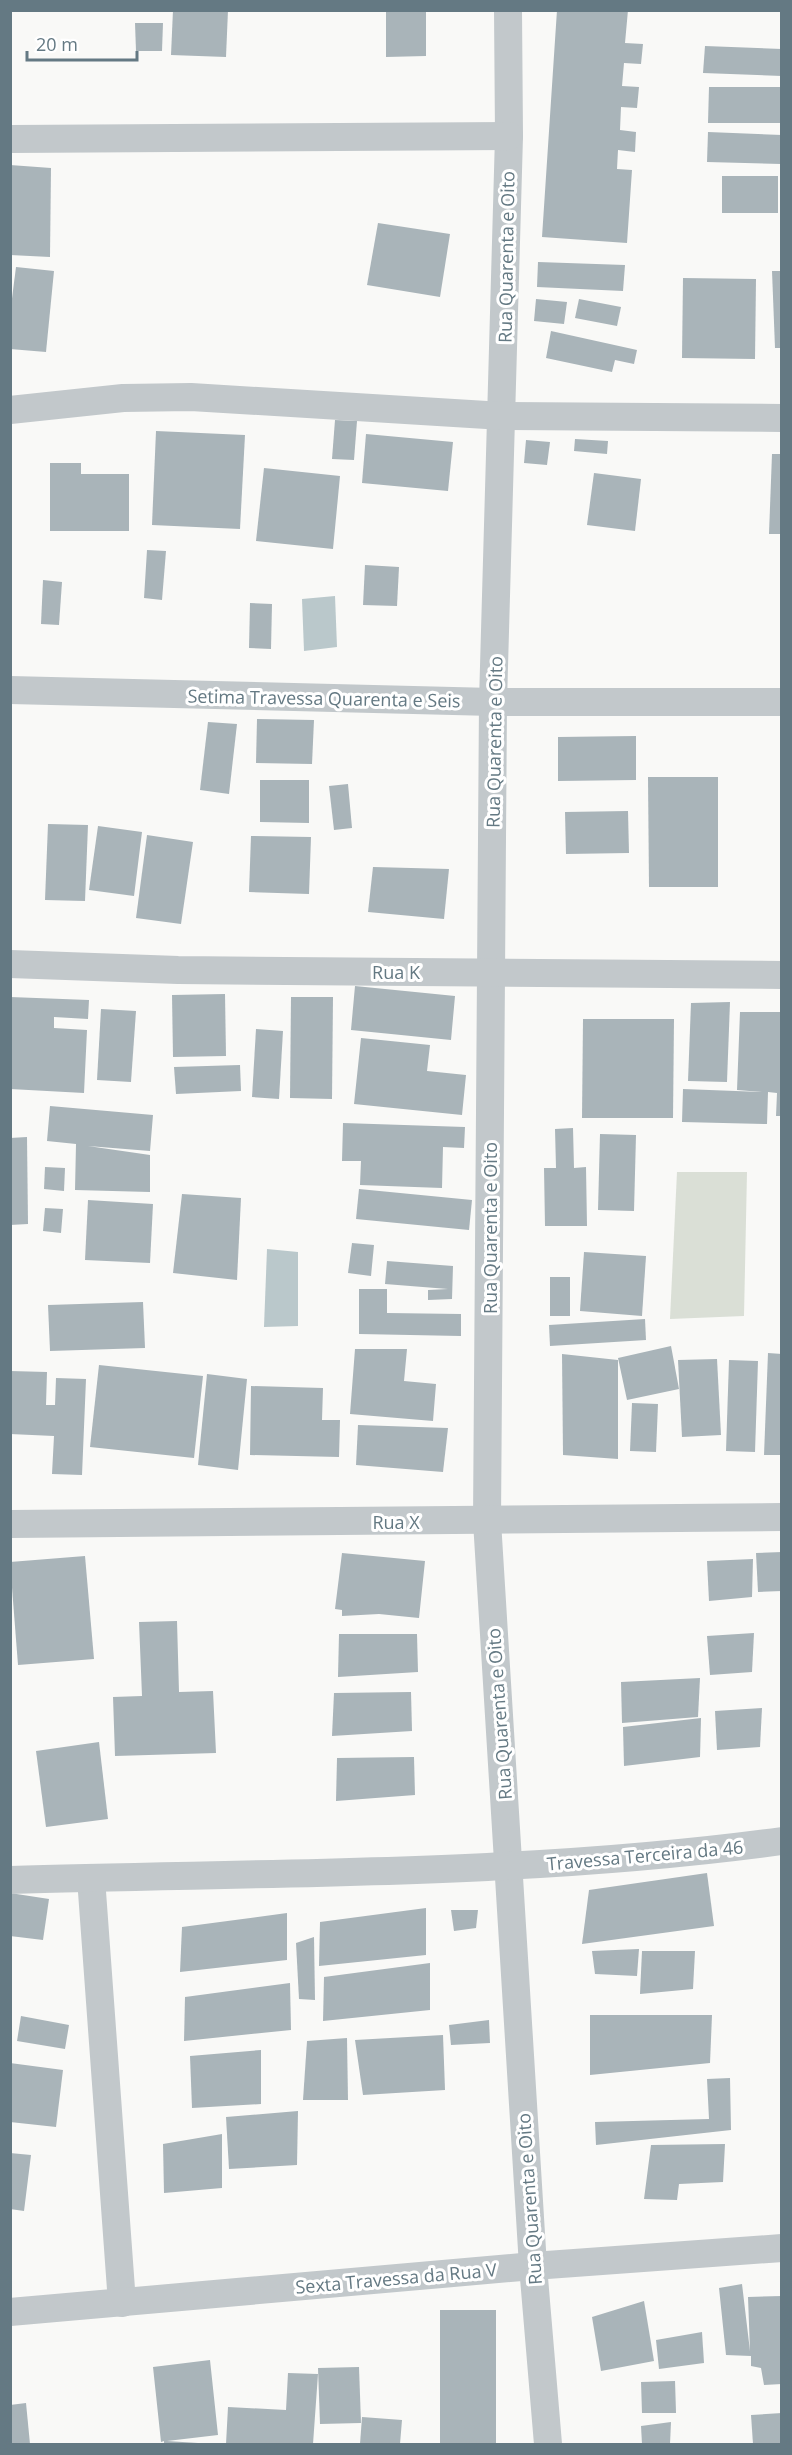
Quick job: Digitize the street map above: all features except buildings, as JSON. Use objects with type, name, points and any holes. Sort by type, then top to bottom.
[{"type":"street","name":"Rua Quarenta e Oito","points":[[508,10],[509,136],[493,702],[488,1521],[533,2266],[548,2445]]},
{"type":"street","points":[[10,139],[509,136]]},
{"type":"street","points":[[10,410],[123,398],[190,397],[502,416],[782,418]]},
{"type":"street","name":"Setima Travessa Quarenta e Seis","points":[[10,690],[493,702],[782,702]]},
{"type":"street","name":"Rua K","points":[[10,964],[178,970],[782,975]]},
{"type":"street","name":"Rua X","points":[[10,1524],[782,1517]]},
{"type":"street","name":"Travessa Terceira da 46","points":[[10,1880],[509,1867],[705,1851],[782,1841]]},
{"type":"street","points":[[91,1878],[122,2303]]},
{"type":"street","name":"Sexta Travessa da Rua V","points":[[10,2312],[533,2266],[782,2248]]},
{"type":"shaded area","points":[[335,596],[337,647],[304,651],[302,599]]},
{"type":"shaded area","points":[[677,1172],[747,1172],[744,1316],[670,1319]]},
{"type":"shaded area","points":[[267,1249],[298,1252],[298,1326],[264,1327]]}]
